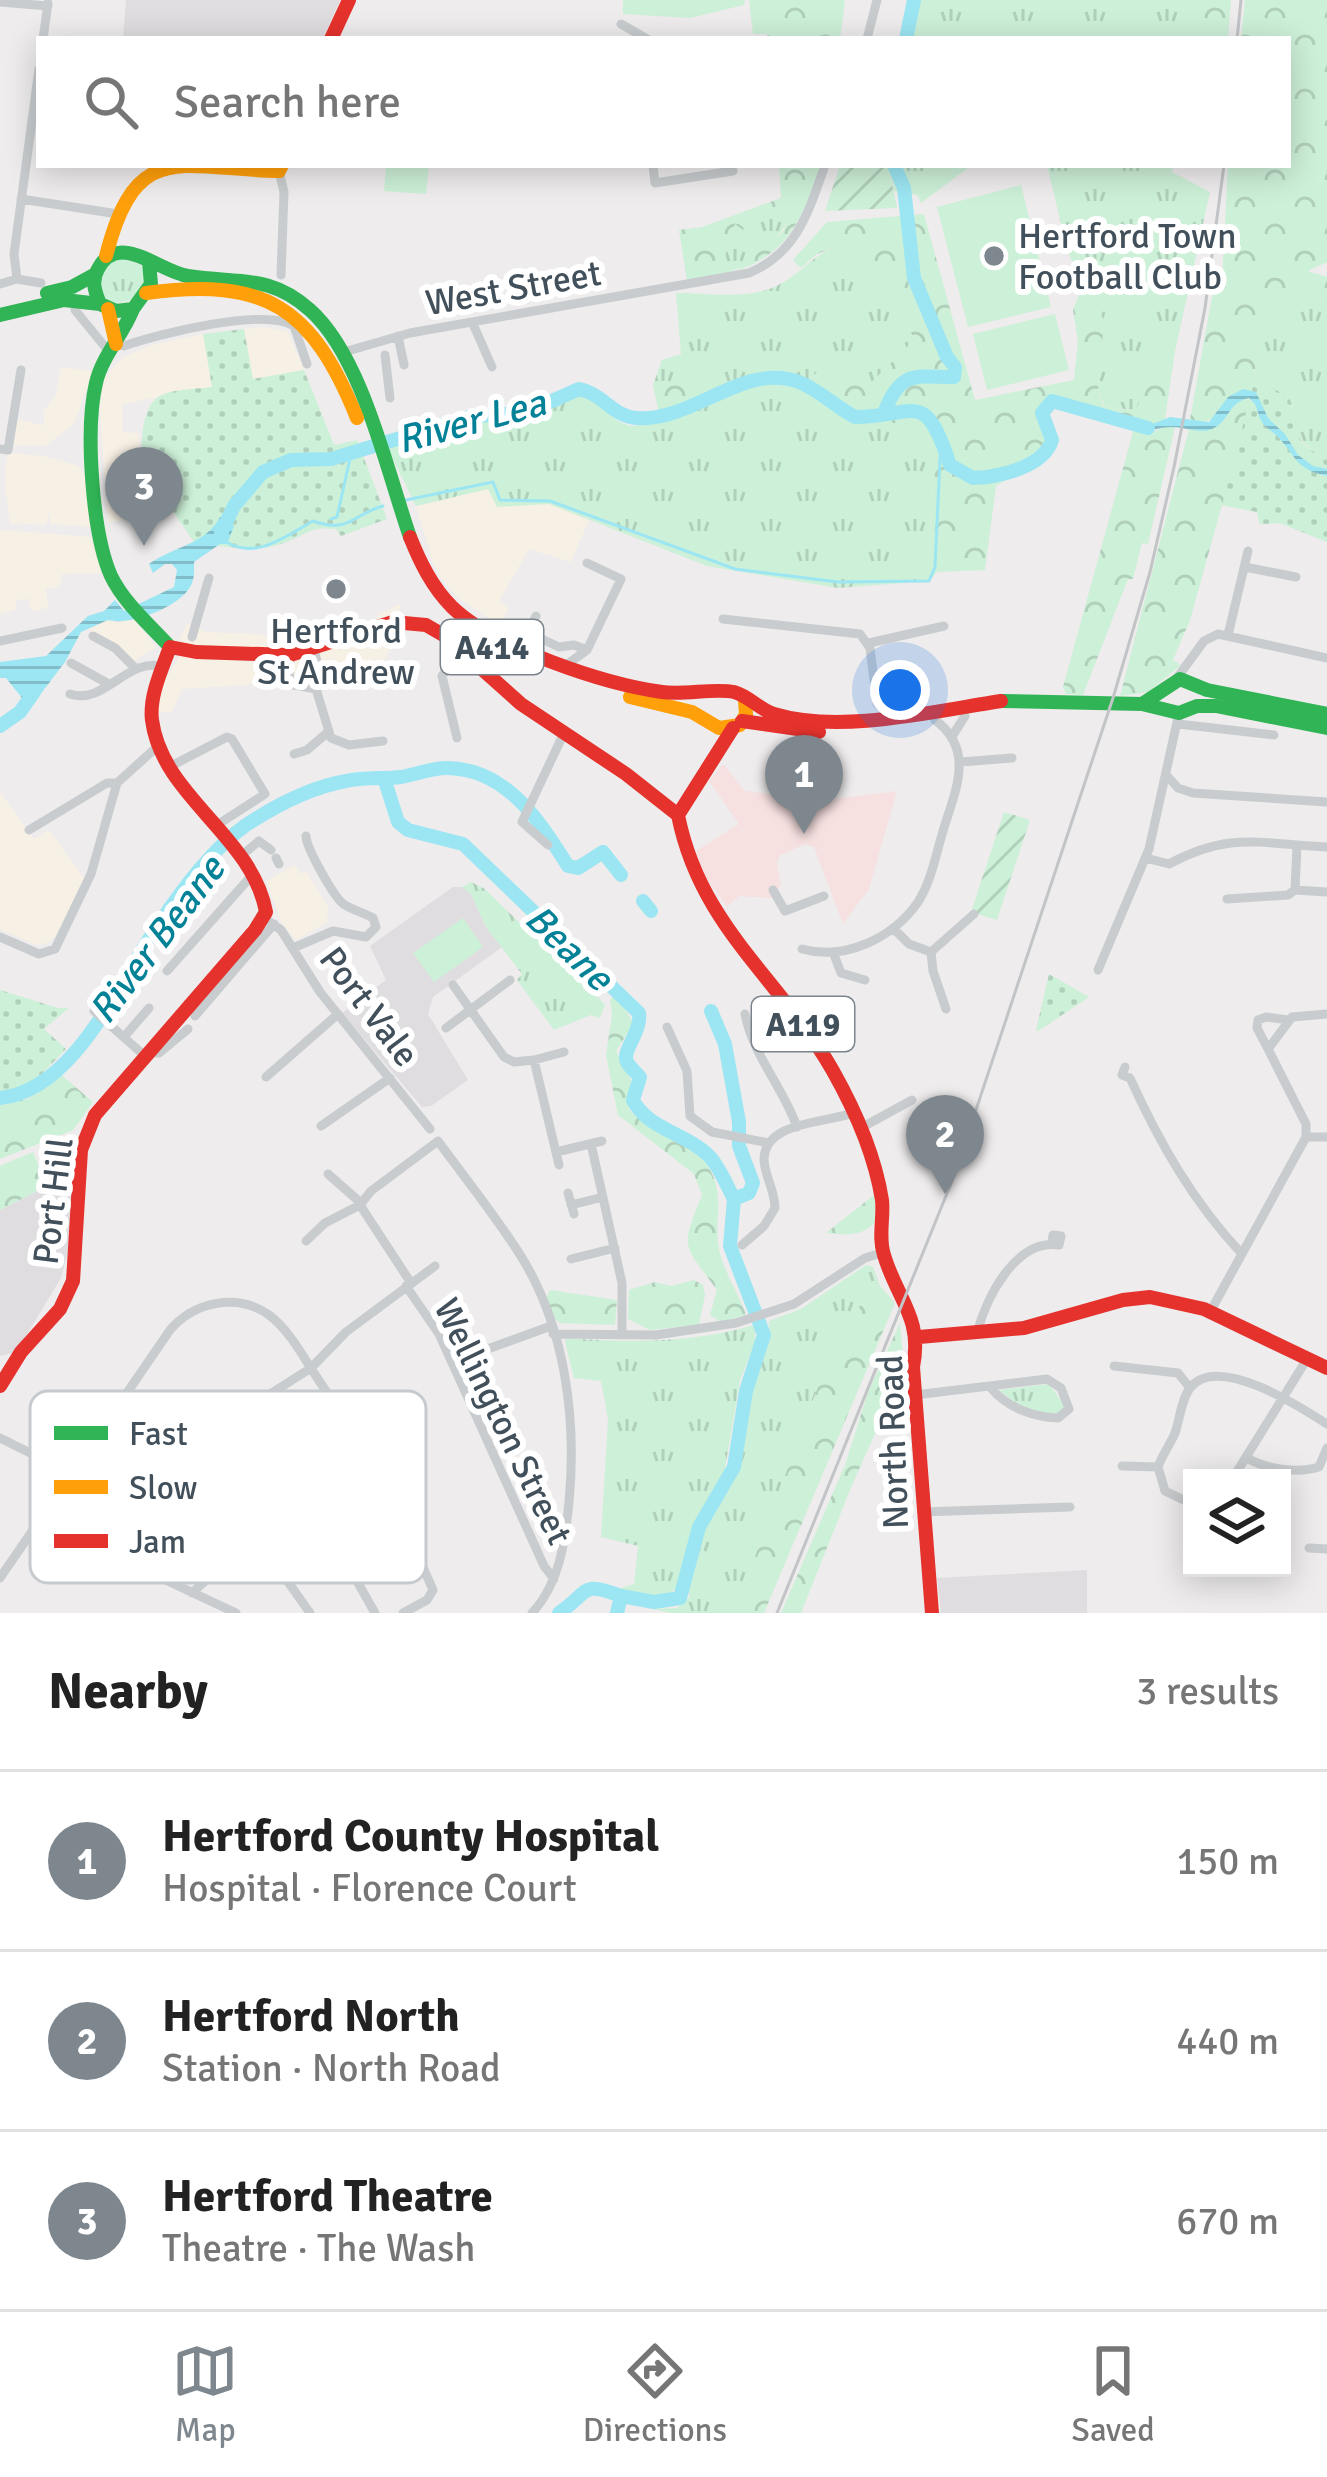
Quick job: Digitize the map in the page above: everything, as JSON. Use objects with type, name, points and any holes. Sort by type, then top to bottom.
[{"type":"main road","points":[[332,36],[349,0]]},
{"type":"main road","points":[[0,305],[72,287],[94,274],[137,180],[161,168]]},
{"type":"main road","points":[[117,220],[134,252],[149,262],[152,276],[97,379],[92,402],[99,530],[113,579],[170,647]]},
{"type":"main road","points":[[106,256],[134,252]]},
{"type":"main road","name":"A414","points":[[149,262],[186,276],[242,278],[276,287],[318,315],[344,352],[411,569],[430,599],[464,631],[558,675],[710,722]]},
{"type":"main road","points":[[94,274],[94,292],[104,307],[113,348]]},
{"type":"main road","name":"A414","points":[[146,293],[228,291],[262,298],[290,312],[321,340],[334,360],[371,441]]},
{"type":"main road","points":[[0,316],[64,300],[133,309]]},
{"type":"main road","name":"A414","points":[[378,461],[422,567],[440,594],[483,630],[599,678],[672,694],[717,692]]},
{"type":"main road","points":[[170,647],[190,644],[290,655],[400,621],[433,628],[511,697],[678,815],[738,725],[745,701]]},
{"type":"main road","points":[[170,647],[152,718],[159,745],[253,874],[267,902],[269,921]]},
{"type":"main road","points":[[1171,684],[1165,698],[1176,716]]},
{"type":"main road","points":[[1142,704],[1171,684],[1195,685],[1327,714]]},
{"type":"main road","points":[[1195,685],[1198,706]]},
{"type":"main road","points":[[715,756],[708,702],[717,692],[734,692],[773,714],[801,719],[874,711],[893,717],[981,703],[1043,702]]},
{"type":"main road","points":[[710,722],[842,732],[1043,702],[1142,704],[1176,716],[1198,706],[1327,728]]},
{"type":"main road","name":"North Road","points":[[678,815],[684,848],[712,904],[817,1044],[853,1113],[882,1200],[881,1253],[919,1337],[915,1395],[932,1613]]},
{"type":"main road","name":"Port Hill","points":[[0,1385],[5,1366],[50,1323],[67,1298],[75,1265],[86,1133],[105,1101],[269,921]]},
{"type":"main road","points":[[919,1337],[1060,1321],[1134,1297],[1162,1297],[1209,1313],[1327,1368]]},
{"type":"street","points":[[867,36],[877,0]]},
{"type":"street","points":[[0,2],[48,3],[43,36]]},
{"type":"street","points":[[621,24],[643,36]]},
{"type":"street","points":[[16,279],[13,266],[36,91]]},
{"type":"street","points":[[280,168],[284,192],[281,275]]},
{"type":"street","points":[[653,168],[655,183],[734,171]]},
{"type":"street","name":"West Street","points":[[344,352],[384,346],[398,336],[749,273],[779,256],[797,236],[824,168]]},
{"type":"street","points":[[21,199],[117,220]]},
{"type":"street","points":[[0,284],[16,279],[41,283]]},
{"type":"street","points":[[75,310],[113,348],[276,318],[294,326],[307,364]]},
{"type":"street","points":[[473,323],[492,367]]},
{"type":"street","points":[[126,328],[139,340]]},
{"type":"street","points":[[398,336],[404,364]]},
{"type":"street","points":[[384,346],[390,398]]},
{"type":"street","points":[[4,449],[21,370]]},
{"type":"street","points":[[1228,635],[1248,551]]},
{"type":"street","points":[[565,666],[586,650],[621,579],[586,562]]},
{"type":"street","points":[[1245,567],[1296,577]]},
{"type":"street","points":[[190,644],[209,578]]},
{"type":"street","points":[[536,616],[530,628],[533,635],[586,650]]},
{"type":"street","points":[[723,620],[860,634],[868,643],[874,711]]},
{"type":"street","points":[[868,643],[944,626]]},
{"type":"street","points":[[0,641],[62,628]]},
{"type":"street","points":[[1171,684],[1204,641],[1218,634],[1327,658]]},
{"type":"street","points":[[93,636],[115,648],[136,669]]},
{"type":"street","points":[[314,649],[319,670],[316,689],[327,733],[344,744],[383,741]]},
{"type":"street","points":[[457,738],[442,676],[461,650]]},
{"type":"street","points":[[586,650],[587,662],[599,678]]},
{"type":"street","points":[[290,655],[289,684],[316,689]]},
{"type":"street","points":[[71,663],[107,683]]},
{"type":"street","points":[[70,694],[86,697],[148,663],[164,667]]},
{"type":"street","points":[[1189,666],[1195,685]]},
{"type":"street","points":[[953,735],[964,716]]},
{"type":"street","points":[[1098,970],[1146,858],[1168,777],[1176,716],[1274,735]]},
{"type":"street","points":[[802,950],[833,952],[867,944],[893,928],[924,891],[961,762],[953,735],[935,720]]},
{"type":"street","points":[[294,754],[307,750],[327,733]]},
{"type":"street","points":[[548,844],[522,822],[564,733]]},
{"type":"street","points":[[171,766],[229,737],[264,792],[221,830]]},
{"type":"street","points":[[0,938],[40,954],[58,945],[91,874],[117,783],[159,745]]},
{"type":"street","points":[[961,762],[1012,758]]},
{"type":"street","points":[[1168,777],[1188,792],[1327,802]]},
{"type":"street","points":[[29,830],[107,783],[117,783]]},
{"type":"street","points":[[293,948],[328,931],[365,937],[376,927],[373,918],[340,903],[325,873],[308,854],[306,836]]},
{"type":"street","points":[[239,853],[260,841],[276,857]]},
{"type":"street","points":[[1146,858],[1168,864],[1196,848],[1222,841],[1327,847]]},
{"type":"street","points":[[1295,890],[1297,845]]},
{"type":"street","points":[[167,970],[253,874]]},
{"type":"street","points":[[773,890],[785,911],[824,896]]},
{"type":"street","points":[[1226,898],[1288,895],[1295,890],[1327,892]]},
{"type":"street","points":[[931,952],[974,914]]},
{"type":"street","name":"Port Vale","points":[[269,921],[430,1129]]},
{"type":"street","points":[[893,928],[909,944],[931,952]]},
{"type":"street","points":[[833,952],[841,973],[865,980]]},
{"type":"street","points":[[931,952],[932,970],[946,1009]]},
{"type":"street","points":[[446,1028],[510,980]]},
{"type":"street","points":[[453,985],[504,1057],[514,1062],[564,1052]]},
{"type":"street","points":[[124,1037],[149,1008]]},
{"type":"street","points":[[94,1011],[147,1054],[159,1053],[188,1029]]},
{"type":"street","points":[[266,1077],[338,1013]]},
{"type":"street","points":[[1268,1049],[1294,1016],[1327,1014]]},
{"type":"street","points":[[746,1015],[751,1041],[786,1098],[796,1127]]},
{"type":"street","points":[[1209,1313],[1306,1137],[1306,1124],[1257,1028],[1258,1020],[1266,1017],[1288,1020]]},
{"type":"street","points":[[667,1027],[684,1064],[690,1116],[704,1128],[769,1143]]},
{"type":"street","points":[[535,1060],[559,1165]]},
{"type":"street","points":[[321,1126],[390,1078]]},
{"type":"street","points":[[1130,1078],[1184,1180],[1242,1254]]},
{"type":"street","points":[[859,1129],[912,1100]]},
{"type":"street","points":[[742,1245],[764,1226],[775,1208],[764,1167],[769,1143],[796,1127],[853,1113]]},
{"type":"street","points":[[1306,1137],[1327,1137]]},
{"type":"street","points":[[312,1239],[439,1141],[520,1254],[567,1378],[570,1426],[567,1522],[554,1579],[532,1613]]},
{"type":"street","points":[[556,1152],[597,1143],[622,1283],[622,1335]]},
{"type":"street","name":"Wellington Street","points":[[328,1174],[362,1201],[439,1334],[554,1579]]},
{"type":"street","points":[[568,1192],[572,1209],[603,1197]]},
{"type":"street","points":[[976,1334],[1009,1268],[1052,1243]]},
{"type":"street","points":[[571,1258],[615,1248]]},
{"type":"street","points":[[452,1362],[552,1330],[676,1333],[743,1321],[816,1293],[865,1258],[881,1253]]},
{"type":"street","points":[[276,1391],[435,1266]]},
{"type":"street","points":[[128,1391],[170,1330],[204,1305],[232,1303],[262,1310],[281,1326],[327,1391]]},
{"type":"street","points":[[1239,1469],[1307,1359]]},
{"type":"street","points":[[1114,1366],[1178,1373],[1190,1388]]},
{"type":"street","points":[[1183,1501],[1165,1491],[1158,1467],[1190,1388],[1204,1378],[1223,1375],[1327,1424]]},
{"type":"street","points":[[915,1395],[1047,1379],[1061,1388],[1069,1408],[1058,1418],[1042,1416],[1002,1401],[990,1387]]},
{"type":"street","points":[[0,1438],[30,1453]]},
{"type":"street","points":[[1247,1457],[1259,1465],[1309,1470],[1319,1467],[1327,1448]]},
{"type":"street","points":[[1122,1466],[1158,1467]]},
{"type":"street","points":[[922,1512],[1070,1507]]},
{"type":"street","points":[[0,1578],[30,1532]]},
{"type":"street","points":[[1310,1548],[1327,1549]]},
{"type":"street","points":[[403,1613],[431,1596],[426,1576]]},
{"type":"street","points":[[173,1583],[236,1613]]},
{"type":"street","points":[[192,1592],[202,1583]]},
{"type":"street","points":[[289,1583],[310,1613]]},
{"type":"street","points":[[358,1583],[375,1613]]},
{"type":"shaded area","points":[[126,0],[340,0],[324,36],[123,36]]},
{"type":"shaded area","points":[[244,329],[288,332],[304,370],[253,380]]},
{"type":"shaded area","points":[[203,334],[213,387],[122,404],[122,432],[139,433],[142,487],[148,502],[129,518],[108,523],[99,400],[104,378],[123,357]]},
{"type":"shaded area","points":[[61,367],[93,371],[74,424],[45,446],[13,445],[17,420],[44,425],[44,410],[56,395]]},
{"type":"shaded area","points":[[7,453],[44,456],[79,466],[89,481],[94,527],[50,524],[50,511],[46,525],[10,523]]},
{"type":"shaded area","points":[[488,489],[498,507],[549,504],[589,520],[571,562],[529,549],[499,601],[509,608],[499,625],[458,598],[443,581],[416,506]]},
{"type":"shaded area","points":[[0,530],[93,537],[101,573],[62,574],[59,587],[46,589],[48,608],[31,611],[29,599],[16,600],[16,609],[0,614]]},
{"type":"shaded area","points":[[400,604],[398,633],[384,661],[300,681],[182,689],[172,712],[154,713],[162,686],[180,655],[268,664],[269,652],[179,640],[187,624],[206,632],[316,643],[373,624],[379,614]]},
{"type":"shaded area","points":[[133,619],[156,647],[133,662],[88,629],[108,620]]},
{"type":"shaded area","points":[[723,764],[745,791],[818,801],[897,791],[869,889],[843,924],[814,847],[805,844],[779,856],[781,885],[771,898],[739,896],[727,907],[706,877],[696,851],[739,824],[709,781]]},
{"type":"shaded area","points":[[0,792],[34,839],[49,830],[84,878],[55,937],[47,943],[36,945],[0,929]]},
{"type":"shaded area","points":[[295,865],[300,874],[306,871],[329,909],[326,923],[296,940],[282,923],[266,881]]},
{"type":"shaded area","points":[[453,887],[471,894],[486,927],[502,947],[433,997],[428,1014],[468,1080],[431,1106],[422,1107],[342,1013],[386,980],[370,946]]},
{"type":"shaded area","points":[[73,1185],[72,1237],[61,1278],[16,1352],[0,1356],[0,1210],[47,1186],[54,1190]]},
{"type":"shaded area","points":[[1087,1570],[1087,1613],[941,1613],[937,1578]]},
{"type":"green space","points":[[623,0],[745,0],[744,5],[690,18],[623,14]]},
{"type":"green space","points":[[749,0],[845,0],[840,36],[753,34]]},
{"type":"green space","points":[[918,0],[1197,0],[1191,36],[901,36],[905,14]]},
{"type":"green space","points":[[1197,0],[1231,0],[1228,36],[1191,36]]},
{"type":"green space","points":[[1245,0],[1327,0],[1327,262],[1308,271],[1327,277],[1327,302],[1291,290],[1258,321],[1255,379],[1289,397],[1300,439],[1327,460],[1324,469],[1259,396],[1228,397],[1209,420],[1190,419],[1214,286],[1222,281],[1228,168],[1291,168],[1291,36],[1241,36]]},
{"type":"green space","points":[[386,168],[429,168],[426,194],[384,191]]},
{"type":"green space","points":[[779,168],[820,168],[792,230],[770,254],[736,271],[783,232],[789,216],[779,209],[759,215],[743,230],[735,224],[719,275],[687,281],[679,230],[702,227],[781,198]]},
{"type":"green space","points":[[839,168],[889,168],[897,208],[825,211]]},
{"type":"green space","points":[[889,168],[968,168],[921,203],[918,195],[894,191]]},
{"type":"green space","points":[[1048,168],[1173,168],[1172,172],[1210,192],[1175,351],[1164,345],[1136,410],[1105,407],[1098,390],[1104,321],[1068,253]]},
{"type":"green space","name":"Hertford Town Football Club","points":[[1021,185],[1051,307],[968,327],[937,207]]},
{"type":"green space","points":[[779,209],[789,216],[770,245],[740,267],[719,275],[735,223],[743,229],[759,215]]},
{"type":"green space","points":[[924,214],[975,400],[1074,380],[1078,341],[1073,310],[1084,281],[1104,321],[1098,390],[1104,407],[1136,410],[1164,344],[1175,351],[1165,419],[1153,425],[1137,417],[1106,419],[1061,404],[1050,410],[1049,448],[996,486],[985,570],[937,572],[930,562],[934,452],[923,426],[889,425],[816,406],[809,378],[823,368],[870,384],[914,340],[892,280],[873,262],[837,246],[817,254],[801,268],[793,260],[827,222]]},
{"type":"green space","points":[[837,246],[885,270],[914,340],[870,384],[889,425],[923,426],[934,452],[930,562],[937,572],[929,581],[838,588],[707,566],[549,504],[497,507],[488,489],[416,506],[387,447],[471,423],[528,419],[579,394],[634,426],[665,411],[715,401],[710,378],[653,385],[662,360],[681,354],[676,293],[761,291],[781,284]]},
{"type":"green space","points":[[117,257],[141,265],[144,280],[140,291],[123,302],[113,302],[99,291],[100,277]]},
{"type":"green space","points":[[1291,290],[1327,302],[1327,460],[1301,438],[1293,406],[1255,379],[1258,321]]},
{"type":"green space","points":[[1055,314],[1069,370],[987,390],[973,334]]},
{"type":"green space","points":[[244,329],[253,379],[304,370],[334,445],[357,440],[387,519],[341,536],[336,529],[319,529],[271,547],[226,547],[194,542],[174,513],[145,494],[142,439],[154,401],[164,394],[212,387],[203,334]]},
{"type":"green space","points":[[710,378],[716,401],[659,413],[653,385]]},
{"type":"green space","points":[[1255,379],[1289,397],[1300,439],[1327,460],[1327,542],[1280,523],[1260,524],[1257,512],[1222,505]]},
{"type":"green space","points":[[1249,398],[1327,542],[1280,523],[1260,524],[1257,512],[1222,505],[1190,620],[1173,660],[1181,665],[1148,692],[1120,696],[1189,429],[1211,428]]},
{"type":"green space","points":[[1175,427],[1148,544],[1142,543],[1133,579],[1128,579],[1083,695],[1066,694],[1063,687],[1134,428],[1151,433]]},
{"type":"green space","points":[[1004,812],[1030,820],[997,920],[971,912]]},
{"type":"green space","points":[[471,882],[485,889],[535,938],[560,953],[605,1005],[600,1018],[591,1015],[554,1030],[517,980],[522,974],[462,887]]},
{"type":"green space","points":[[463,918],[483,947],[434,982],[413,953]]},
{"type":"green space","points":[[1049,974],[1089,997],[1038,1031],[1036,1030]]},
{"type":"green space","points":[[0,990],[69,1008],[44,1029],[66,1049],[32,1084],[0,1093]]},
{"type":"green space","points":[[615,995],[634,1023],[616,1051],[631,1080],[629,1109],[645,1123],[692,1147],[709,1169],[718,1193],[720,1254],[746,1315],[721,1322],[710,1315],[717,1290],[688,1247],[702,1195],[694,1174],[618,1115],[606,1055],[610,1000]]},
{"type":"green space","points":[[59,1073],[93,1102],[73,1130],[0,1159],[0,1139],[48,1100],[47,1087]]},
{"type":"green space","points":[[47,1087],[48,1100],[0,1139],[0,1103],[27,1099]]},
{"type":"green space","points":[[33,1152],[47,1186],[0,1210],[0,1166]]},
{"type":"green space","points":[[874,1195],[877,1220],[872,1226],[854,1234],[826,1233]]},
{"type":"green space","points":[[866,1265],[873,1267],[880,1286],[847,1319],[831,1352],[734,1613],[653,1609],[677,1608],[689,1598],[689,1580],[705,1525],[739,1466],[745,1414],[770,1339],[769,1321],[801,1309]]},
{"type":"green space","points":[[694,1280],[703,1285],[705,1295],[699,1325],[650,1330],[628,1319],[629,1290],[655,1282],[672,1286]]},
{"type":"green space","points":[[880,1286],[895,1303],[764,1613],[734,1613],[831,1352],[847,1319]]},
{"type":"green space","points":[[550,1290],[617,1300],[615,1325],[560,1323],[546,1298]]},
{"type":"green space","points":[[900,1323],[904,1369],[801,1613],[781,1613],[845,1465],[868,1392]]},
{"type":"green space","points":[[755,1325],[755,1343],[740,1380],[722,1486],[700,1515],[675,1590],[661,1597],[615,1590],[634,1584],[638,1546],[601,1537],[608,1419],[601,1381],[574,1378],[567,1338],[662,1340]]},
{"type":"green space","points":[[1049,1384],[1065,1406],[1063,1412],[1029,1409],[999,1390]]},
{"type":"water","points":[[1243,389],[1256,392],[1268,418],[1298,455],[1327,469],[1327,476],[1297,461],[1263,424],[1249,398],[1207,430],[1134,428],[1137,417],[1150,425],[1170,417],[1209,422],[1228,397]]},
{"type":"water","points":[[220,517],[234,526],[227,544],[194,562],[192,583],[182,597],[151,614],[108,620],[81,632],[30,708],[6,678],[0,678],[0,662],[46,656],[88,616],[104,611],[115,600],[124,611],[174,587],[177,570],[172,564],[153,573],[149,564],[198,539]]},
{"type":"waterway","name":"River Lea","points":[[907,36],[914,0]]},
{"type":"waterway","name":"River Lea","points":[[885,411],[904,382],[954,377],[955,367],[914,278],[904,188],[895,168]]},
{"type":"waterway","name":"River Lea","points":[[221,533],[234,506],[263,472],[291,460],[331,459],[473,416],[525,413],[579,389],[636,418],[677,412],[758,379],[799,382],[855,417],[905,411],[925,415],[950,465],[973,478],[1007,473],[1040,457],[1052,440],[1042,413],[1052,401],[1148,428]]},
{"type":"waterway","points":[[406,500],[493,482],[500,500],[550,501],[735,569],[838,582],[929,581],[935,567],[941,437]]},
{"type":"waterway","points":[[331,519],[337,517],[351,454]]},
{"type":"waterway","points":[[226,542],[260,547],[313,521],[343,524],[383,506]]},
{"type":"waterway","name":"River Lea","points":[[0,726],[20,712],[34,692]]},
{"type":"waterway","name":"River Beane","points":[[0,1098],[27,1091],[74,1054],[170,909],[222,845],[269,811],[320,788],[440,768],[468,770],[519,800],[568,866],[578,868],[603,852],[621,875]]},
{"type":"waterway","name":"Beane","points":[[384,778],[398,822],[408,830],[463,844],[639,1013],[626,1058],[640,1077],[633,1100],[648,1118],[710,1157],[734,1199]]},
{"type":"waterway","name":"River Beane","points":[[643,901],[651,911]]},
{"type":"waterway","name":"River Beane","points":[[711,1011],[725,1044],[739,1146],[753,1183],[749,1193],[734,1199]]},
{"type":"waterway","name":"River Beane","points":[[617,1613],[621,1596],[654,1602],[680,1598],[699,1527],[734,1467],[746,1391],[764,1335],[730,1246],[734,1199]]},
{"type":"waterway","points":[[559,1613],[592,1589],[621,1596]]},
{"type":"railway","points":[[1237,36],[1241,0]]},
{"type":"railway","points":[[777,1613],[954,1176],[1113,698],[1150,572],[1174,467],[1205,308],[1224,168]]},
{"type":"traffic: fast","points":[[149,262],[151,284],[133,309],[116,311],[100,304],[94,282],[98,269],[106,258],[128,253],[188,276],[266,285],[310,310],[328,330],[358,385],[410,537]]},
{"type":"traffic: fast","points":[[47,293],[94,275]]},
{"type":"traffic: fast","points":[[0,315],[64,300],[100,304]]},
{"type":"traffic: fast","points":[[133,309],[96,383],[91,427],[95,508],[104,557],[116,586],[170,647]]},
{"type":"traffic: fast","points":[[1142,704],[1180,679],[1207,690],[1327,714]]},
{"type":"traffic: fast","points":[[1001,701],[1142,704],[1179,713],[1216,706],[1327,728]]},
{"type":"traffic: slow","points":[[106,256],[132,193],[148,177],[167,168]]},
{"type":"traffic: slow","points":[[225,168],[280,168]]},
{"type":"traffic: slow","points":[[146,293],[223,290],[254,296],[280,308],[322,349],[357,418]]},
{"type":"traffic: slow","points":[[108,309],[116,344]]},
{"type":"traffic: slow","points":[[630,697],[692,712],[719,728],[740,725],[746,714],[745,701]]},
{"type":"traffic: jam","points":[[332,36],[349,0]]},
{"type":"traffic: jam","points":[[410,537],[438,591],[470,622],[551,662],[610,681],[662,692],[734,692],[774,714],[828,722],[888,719],[1001,701]]},
{"type":"traffic: jam","points":[[170,647],[290,655],[393,622],[426,625],[445,636],[521,704],[678,815]]},
{"type":"traffic: jam","points":[[0,1386],[21,1352],[60,1309],[73,1281],[81,1150],[95,1115],[266,912],[244,860],[172,772],[159,747],[152,702],[170,647]]},
{"type":"traffic: jam","points":[[742,721],[819,732]]},
{"type":"traffic: jam","points":[[733,728],[678,815],[704,889],[833,1071],[869,1150],[882,1200],[882,1248],[915,1335],[913,1367],[932,1613]]},
{"type":"traffic: jam","points":[[919,1337],[1024,1328],[1150,1297],[1204,1309],[1327,1368]]},
{"type":"place","name":"Hertford Town Football Club","points":[[994,256]]},
{"type":"place","name":"Hertford Theatre","points":[[144,546]]},
{"type":"place","name":"Hertford St Andrew","points":[[336,589]]},
{"type":"place","name":"Hertford County Hospital","points":[[804,834]]},
{"type":"place","name":"Hertford North","points":[[945,1194]]}]
